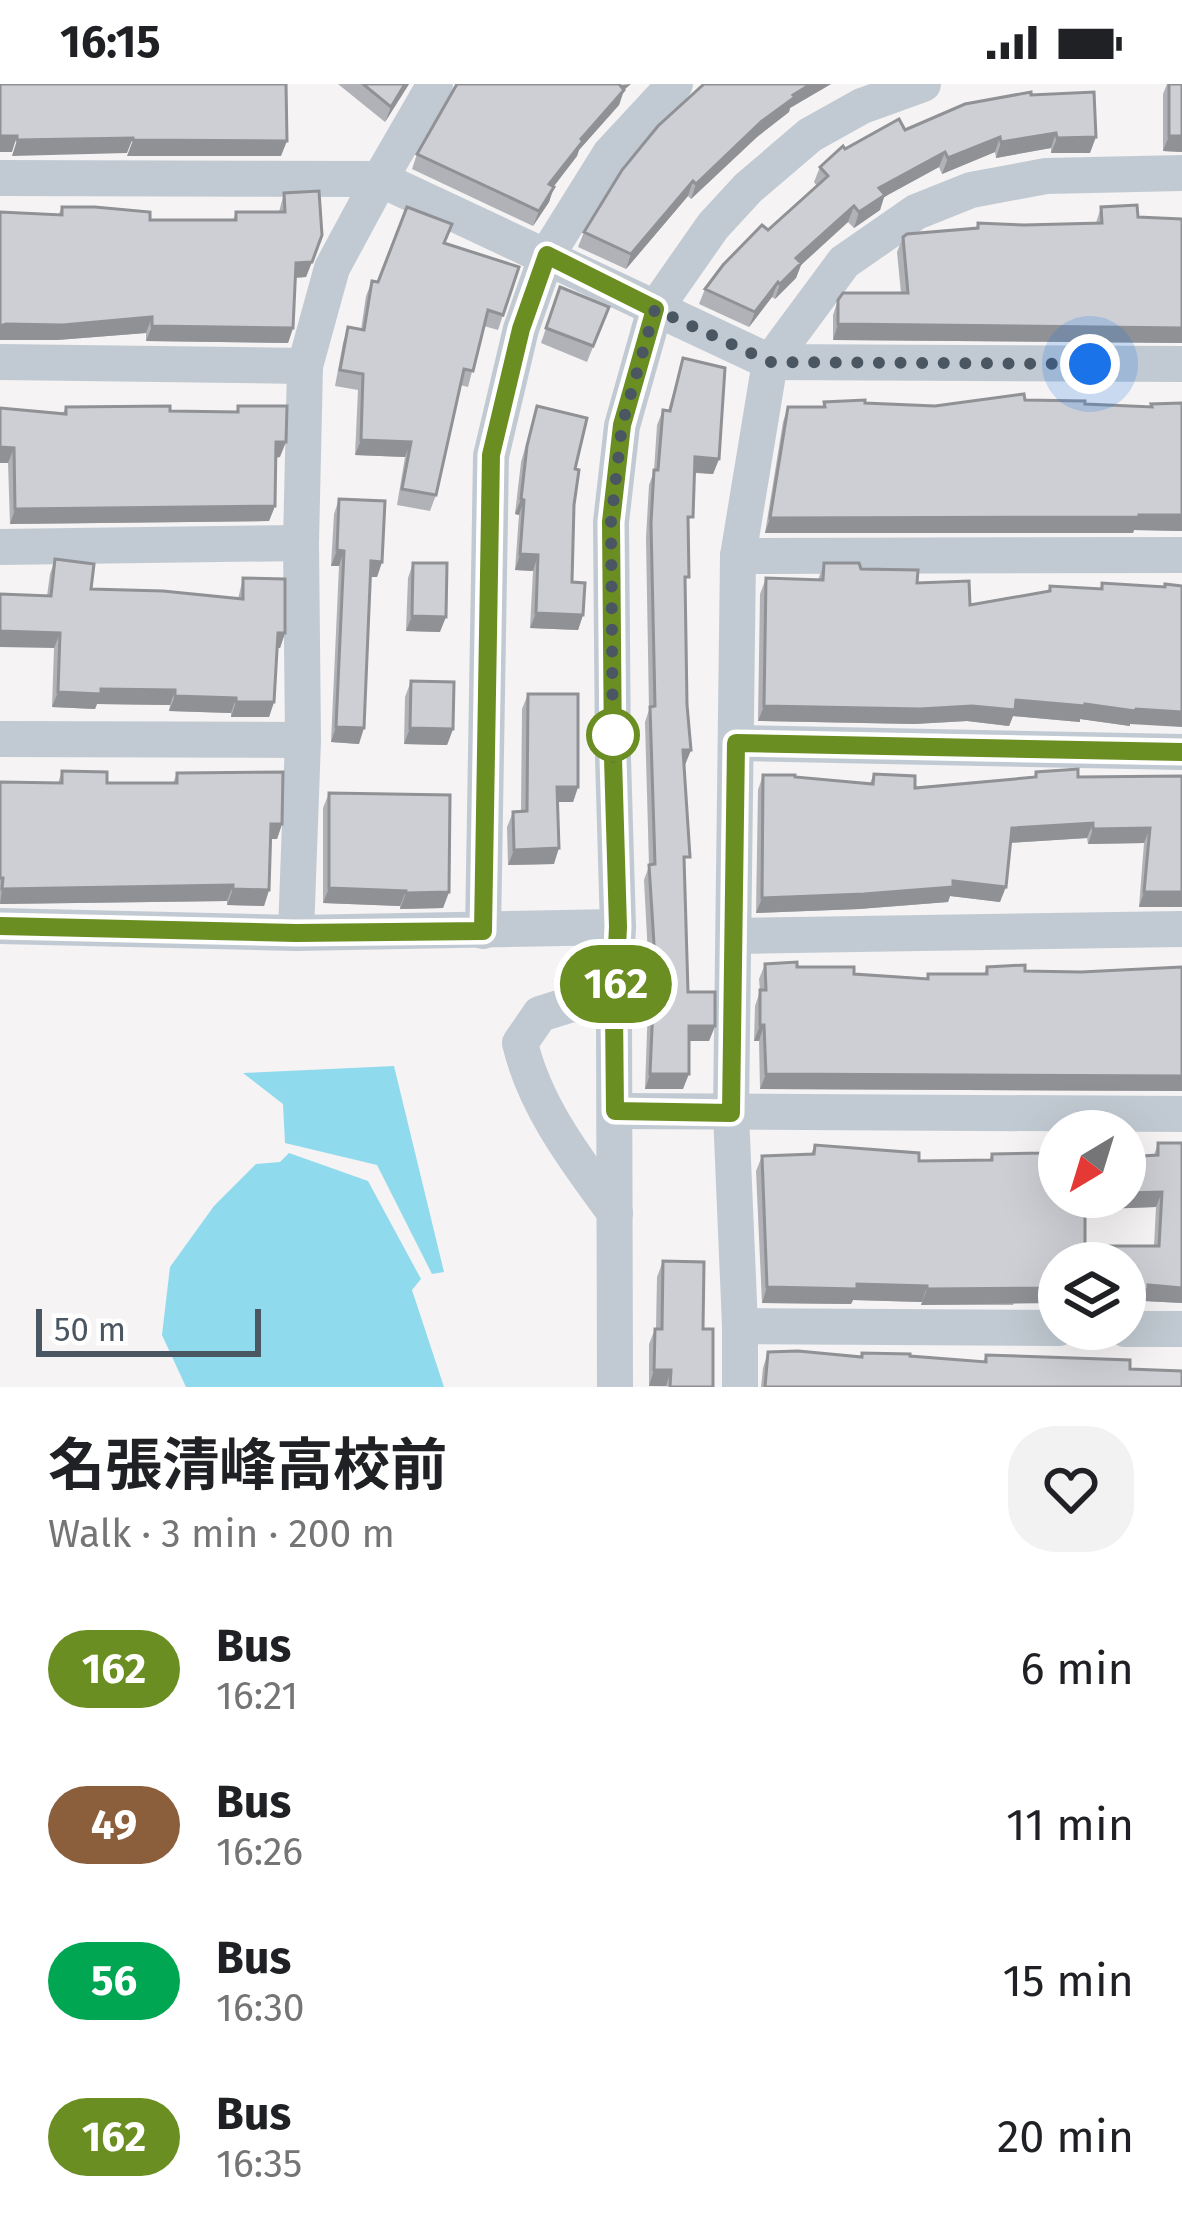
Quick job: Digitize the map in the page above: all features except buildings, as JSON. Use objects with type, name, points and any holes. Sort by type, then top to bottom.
[{"type":"street","points":[[296,933],[303,740],[305,365],[332,268],[435,84]]},
{"type":"street","points":[[483,931],[491,455],[521,329],[547,255],[610,154],[675,84]]},
{"type":"street","points":[[615,1387],[618,927],[611,522],[622,425],[655,309],[713,226],[748,188],[810,135],[862,106],[923,84]]},
{"type":"street","points":[[740,1387],[731,1113],[738,556],[770,362],[844,262],[916,212],[971,190],[1046,176],[1182,173]]},
{"type":"street","points":[[0,178],[380,178],[770,362],[1182,364]]},
{"type":"street","points":[[0,362],[305,365]]},
{"type":"street","points":[[0,547],[302,543]]},
{"type":"street","points":[[738,556],[1182,555]]},
{"type":"street","points":[[0,739],[303,740]]},
{"type":"street","points":[[736,743],[1182,752]]},
{"type":"street","points":[[0,926],[296,933],[618,927]]},
{"type":"street","points":[[734,936],[1182,929]]},
{"type":"street","points":[[614,1009],[572,1004],[540,1014],[520,1043],[527,1075],[549,1115],[615,1213]]},
{"type":"street","points":[[615,1111],[1182,1114]]},
{"type":"street","points":[[740,1327],[1038,1328]]},
{"type":"street","points":[[1146,1328],[1182,1329]]},
{"type":"water","points":[[394,1066],[444,1272],[432,1274],[377,1165],[285,1143],[283,1104],[243,1073]]},
{"type":"water","points":[[289,1153],[368,1181],[421,1279],[412,1290],[444,1387],[186,1387],[162,1335],[170,1267],[214,1206],[256,1164],[280,1162]]},
{"type":"bus line","name":"162","points":[[0,926],[296,933],[483,931],[491,455],[521,329],[547,255],[655,309],[622,425],[611,522],[618,927],[615,1111],[731,1113],[736,743],[1182,752]]},
{"type":"route","points":[[613,735],[613,758],[611,522],[622,425],[655,309],[770,362],[1090,364]]}]
